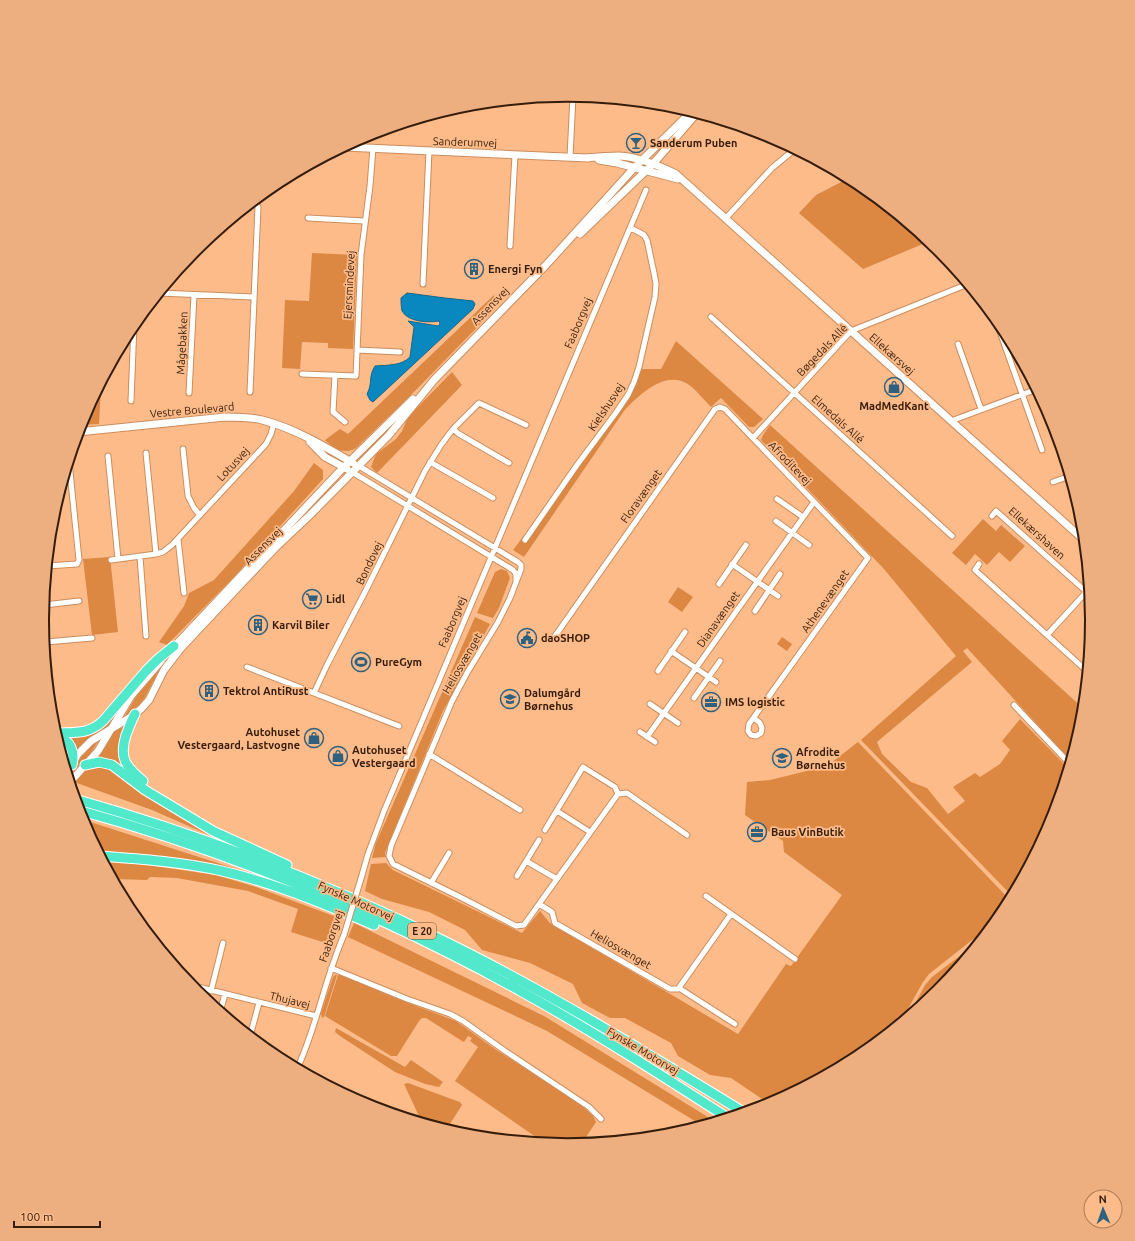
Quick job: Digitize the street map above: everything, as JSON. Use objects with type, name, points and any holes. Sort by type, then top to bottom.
[{"type":"highway","points":[[62,734],[86,732],[95,728],[158,659],[174,646]]},
{"type":"highway","points":[[135,714],[131,721],[123,746],[125,763],[132,772],[178,810]]},
{"type":"highway","points":[[63,739],[66,740],[72,747],[73,756],[70,765]]},
{"type":"highway","points":[[85,765],[99,762],[112,765],[145,790],[213,831],[306,873],[343,894]]},
{"type":"highway","name":"Fynske Motorvej","points":[[82,801],[145,820],[295,874],[343,894],[444,941],[599,1025],[739,1109]]},
{"type":"highway","name":"Fynske Motorvej","points":[[86,812],[158,834],[243,864],[340,903],[387,924],[450,954],[590,1030],[723,1115]]},
{"type":"highway","points":[[105,856],[177,863],[210,869],[262,882],[306,897],[408,939],[450,954]]},
{"type":"highway","points":[[107,859],[147,860]]},
{"type":"main road","points":[[642,160],[687,116]]},
{"type":"main road","points":[[653,164],[693,118]]},
{"type":"main road","name":"Sanderumvej","points":[[355,147],[585,158],[617,163],[646,170]]},
{"type":"main road","name":"Sanderumvej","points":[[585,158],[619,156],[642,160],[653,164]]},
{"type":"main road","name":"Assensvej","points":[[74,777],[98,751],[131,696],[174,646],[354,464],[382,434],[403,408],[434,380],[546,265],[642,160]]},
{"type":"main road","name":"Assensvej","points":[[546,265],[557,257],[653,164]]},
{"type":"main road","name":"Ellekærsvej","points":[[653,164],[676,174],[686,182],[1079,536]]},
{"type":"main road","name":"Ellekærsvej","points":[[646,170],[672,176],[686,182]]},
{"type":"main road","name":"Assensvej","points":[[70,766],[78,754],[95,738],[142,709],[149,700],[164,670],[171,660],[275,548],[310,515],[348,470],[389,435],[434,380]]},
{"type":"main road","name":"Vestre Boulevard","points":[[85,431],[225,417],[255,419],[274,423],[304,436],[354,464]]},
{"type":"main road","name":"Vestre Boulevard","points":[[304,436],[325,457],[348,470]]},
{"type":"street","points":[[570,157],[573,102]]},
{"type":"street","name":"Ejersmindevej","points":[[302,374],[356,376],[360,255],[370,186],[373,148]]},
{"type":"street","points":[[423,284],[429,151]]},
{"type":"street","points":[[726,218],[772,168],[791,152]]},
{"type":"street","points":[[510,246],[515,154]]},
{"type":"street","name":"Faaborgvej","points":[[299,1065],[331,968],[344,935],[368,854],[384,811],[646,190]]},
{"type":"street","points":[[250,392],[258,207]]},
{"type":"street","points":[[308,218],[364,221]]},
{"type":"street","name":"Kielshusvej","points":[[525,540],[615,414],[628,395],[634,382],[652,312],[656,284],[647,240],[644,235],[631,228]]},
{"type":"street","name":"Bøgedals Allé","points":[[753,438],[851,331],[963,286]]},
{"type":"street","points":[[166,293],[254,297]]},
{"type":"street","name":"Mågebakken","points":[[189,393],[194,295]]},
{"type":"street","name":"Elmedals Allé","points":[[711,317],[952,536]]},
{"type":"street","points":[[131,401],[134,336]]},
{"type":"street","points":[[1001,336],[1042,450]]},
{"type":"street","points":[[958,344],[981,409]]},
{"type":"street","points":[[357,350],[400,352]]},
{"type":"street","points":[[335,375],[333,412],[345,422]]},
{"type":"street","points":[[951,421],[1033,390]]},
{"type":"street","points":[[408,505],[440,445],[453,429],[479,403],[526,425]]},
{"type":"street","name":"Floravænget","points":[[554,636],[715,409],[720,407],[725,409],[753,438]]},
{"type":"street","name":"Lotusvej","points":[[111,560],[156,554],[168,548],[266,444],[274,423]]},
{"type":"street","points":[[453,429],[509,463]]},
{"type":"street","name":"Afroditevej","points":[[753,438],[814,502]]},
{"type":"street","points":[[183,449],[188,496],[194,508],[200,515]]},
{"type":"street","points":[[146,453],[156,554]]},
{"type":"street","points":[[108,456],[118,559]]},
{"type":"street","points":[[430,462],[493,498]]},
{"type":"street","name":"Vestre Boulevard","points":[[354,464],[495,548]]},
{"type":"street","name":"Vestre Boulevard","points":[[348,470],[492,556]]},
{"type":"street","points":[[52,566],[77,564],[79,560],[70,475]]},
{"type":"street","points":[[1053,482],[1065,478]]},
{"type":"street","points":[[777,499],[803,517]]},
{"type":"street","name":"Dianavænget","points":[[647,737],[814,502]]},
{"type":"street","name":"Athenevænget","points":[[754,718],[868,558],[814,502]]},
{"type":"street","name":"Bondovej","points":[[314,693],[408,505]]},
{"type":"street","name":"Ellekærshaven","points":[[992,516],[996,511],[1085,589]]},
{"type":"street","points":[[776,522],[809,545]]},
{"type":"street","points":[[178,539],[184,593]]},
{"type":"street","name":"Dianavænget","points":[[719,584],[746,545]]},
{"type":"street","name":"Heliosvænget","points":[[495,548],[521,565],[516,584],[498,622],[461,683],[429,754],[392,846],[389,856],[390,861],[398,868],[516,926],[524,924],[618,794]]},
{"type":"street","points":[[492,556],[513,570],[516,574],[516,584]]},
{"type":"street","points":[[140,557],[146,636]]},
{"type":"street","points":[[732,564],[778,596]]},
{"type":"street","points":[[979,564],[975,570],[1084,668]]},
{"type":"street","points":[[755,611],[780,574]]},
{"type":"street","name":"Ellekærshaven","points":[[1047,635],[1085,596]]},
{"type":"street","points":[[49,604],[79,601]]},
{"type":"street","name":"Dianavænget","points":[[658,671],[685,632]]},
{"type":"street","points":[[50,642],[92,638]]},
{"type":"street","points":[[672,651],[716,682]]},
{"type":"street","points":[[694,698],[720,661]]},
{"type":"street","points":[[247,667],[399,726]]},
{"type":"street","points":[[650,704],[678,723]]},
{"type":"street","points":[[1014,705],[1066,760]]},
{"type":"street","points":[[640,732],[655,742]]},
{"type":"street","points":[[429,754],[520,810]]},
{"type":"street","points":[[545,830],[584,767],[615,787],[618,794],[627,793],[687,835]]},
{"type":"street","points":[[557,811],[590,832]]},
{"type":"street","points":[[517,876],[539,840]]},
{"type":"street","points":[[431,883],[449,853]]},
{"type":"street","points":[[526,861],[557,879]]},
{"type":"street","points":[[706,896],[795,959]]},
{"type":"street","name":"Heliosvænget","points":[[539,904],[552,912],[555,923],[670,990],[679,988],[735,1024]]},
{"type":"street","points":[[679,988],[731,914]]},
{"type":"street","points":[[211,991],[223,943]]},
{"type":"street","points":[[331,968],[407,999],[450,1014],[463,1021],[589,1107],[601,1119]]},
{"type":"street","name":"Thujavej","points":[[203,989],[316,1016]]},
{"type":"street","points":[[222,1006],[225,994]]},
{"type":"street","name":"Thujavej","points":[[251,1031],[259,1002]]},
{"type":"shaded area","points":[[843,181],[883,209],[923,244],[863,269],[799,213],[816,195]]},
{"type":"shaded area","points":[[312,253],[357,255],[353,349],[328,348],[328,343],[302,342],[300,369],[282,368],[285,300],[309,301]]},
{"type":"shaded area","points":[[494,295],[495,309],[416,390],[356,448],[348,451],[340,450],[325,440],[340,429],[348,434]]},
{"type":"shaded area","points":[[676,341],[763,419],[754,427],[749,427],[721,398],[711,407],[692,387],[677,380],[669,380],[652,387],[644,392],[624,411],[524,557],[513,550],[631,394],[642,369],[661,369]]},
{"type":"shaded area","points":[[452,372],[462,385],[377,473],[371,467],[376,454],[396,439],[402,431],[408,417]]},
{"type":"shaded area","points":[[101,394],[99,424],[87,425]]},
{"type":"shaded area","points":[[770,425],[1079,705],[1067,757],[967,648],[963,651],[972,662],[877,742],[882,754],[911,782],[927,788],[948,814],[965,801],[953,787],[975,773],[980,777],[1000,764],[1010,750],[1002,741],[1020,719],[1065,765],[1047,819],[1033,850],[1009,893],[861,740],[956,656],[884,569],[761,440]]},
{"type":"shaded area","points":[[314,463],[323,470],[323,479],[232,579],[167,645],[159,642],[184,606],[189,593],[214,580],[294,491]]},
{"type":"shaded area","points":[[983,519],[996,531],[1001,525],[1025,546],[1010,562],[999,552],[987,565],[975,554],[966,565],[952,553]]},
{"type":"shaded area","points":[[110,557],[118,632],[92,635],[83,559]]},
{"type":"shaded area","points":[[501,569],[507,571],[510,578],[499,608],[493,618],[477,613],[495,572]]},
{"type":"shaded area","points":[[678,587],[693,597],[682,612],[668,602]]},
{"type":"shaded area","points":[[475,617],[490,624],[443,711],[385,853],[386,857],[372,858],[376,843]]},
{"type":"shaded area","points":[[782,637],[792,644],[787,651],[777,644]]},
{"type":"shaded area","points":[[161,667],[144,699],[133,711],[124,717],[139,692]]},
{"type":"shaded area","points":[[122,704],[108,726],[89,738],[75,752],[64,737],[82,734]]},
{"type":"shaded area","points":[[125,726],[124,769],[114,762],[98,757],[114,732]]},
{"type":"shaded area","points":[[99,740],[88,757],[72,773],[72,770],[90,747]]},
{"type":"shaded area","points":[[858,742],[1007,897],[982,933],[929,974],[906,1013],[883,1032],[856,1052],[827,1070],[797,1086],[764,1101],[731,1078],[710,1075],[678,1056],[671,1043],[625,1018],[610,1018],[582,1003],[573,984],[530,963],[482,950],[465,930],[429,912],[382,899],[365,891],[371,864],[386,863],[393,870],[522,933],[540,911],[550,923],[738,1034],[786,964],[791,966],[842,895],[784,852],[783,841],[745,815],[747,782],[770,780],[827,766]]},
{"type":"shaded area","points":[[65,746],[67,749],[68,758]]},
{"type":"shaded area","points":[[93,767],[104,767],[113,771],[225,842],[152,810],[76,783],[75,781],[83,772]]},
{"type":"shaded area","points":[[89,822],[233,868],[232,870],[104,855]]},
{"type":"shaded area","points":[[108,862],[133,863],[216,875],[256,887],[339,918],[332,945],[291,932],[298,909],[248,891],[177,878],[150,877],[147,880],[118,879]]},
{"type":"shaded area","points":[[354,923],[544,1016],[710,1118],[697,1122],[547,1031],[348,937]]},
{"type":"shaded area","points":[[966,951],[934,987],[914,1006],[925,985],[932,977]]},
{"type":"shaded area","points":[[335,975],[337,975],[324,1017],[322,1018],[321,1013]]},
{"type":"shaded area","points":[[338,975],[345,976],[395,998],[456,1021],[495,1049],[579,1103],[593,1116],[596,1122],[585,1138],[537,1138],[455,1081],[478,1047],[470,1041],[472,1038],[468,1036],[464,1042],[426,1018],[422,1018],[397,1056],[391,1056],[325,1016]]},
{"type":"shaded area","points":[[336,1028],[405,1067],[411,1060],[443,1082],[439,1087],[425,1084],[395,1072],[340,1036],[335,1032]]},
{"type":"shaded area","points":[[408,1083],[460,1102],[462,1105],[449,1125],[419,1117],[404,1084]]},
{"type":"water","points":[[407,293],[473,301],[475,304],[473,309],[373,402],[367,394],[375,366],[398,364],[410,357],[414,327],[408,321],[438,326],[440,324],[439,321],[429,322],[413,320],[405,315],[402,311],[401,298]]},
{"type":"place","name":"Sanderum Puben","points":[[636,143]]},
{"type":"place","name":"Energi Fyn","points":[[474,269]]},
{"type":"place","name":"MadMedKant","points":[[894,387]]},
{"type":"place","name":"Lidl","points":[[312,599]]},
{"type":"place","name":"Karvil Biler","points":[[258,625]]},
{"type":"place","name":"daoSHOP","points":[[527,638]]},
{"type":"place","name":"PureGym","points":[[361,662]]},
{"type":"place","name":"Tektrol AntiRust","points":[[209,691]]},
{"type":"place","name":"Dalumgård Børnehus","points":[[510,699]]},
{"type":"place","name":"IMS logistic","points":[[711,702]]},
{"type":"place","name":"Autohuset Vestergaard, Lastvogne","points":[[314,738]]},
{"type":"place","name":"Autohuset Vestergaard","points":[[338,756]]},
{"type":"place","name":"Afrodite Børnehus","points":[[782,758]]},
{"type":"place","name":"Baus VinButik","points":[[757,832]]}]
